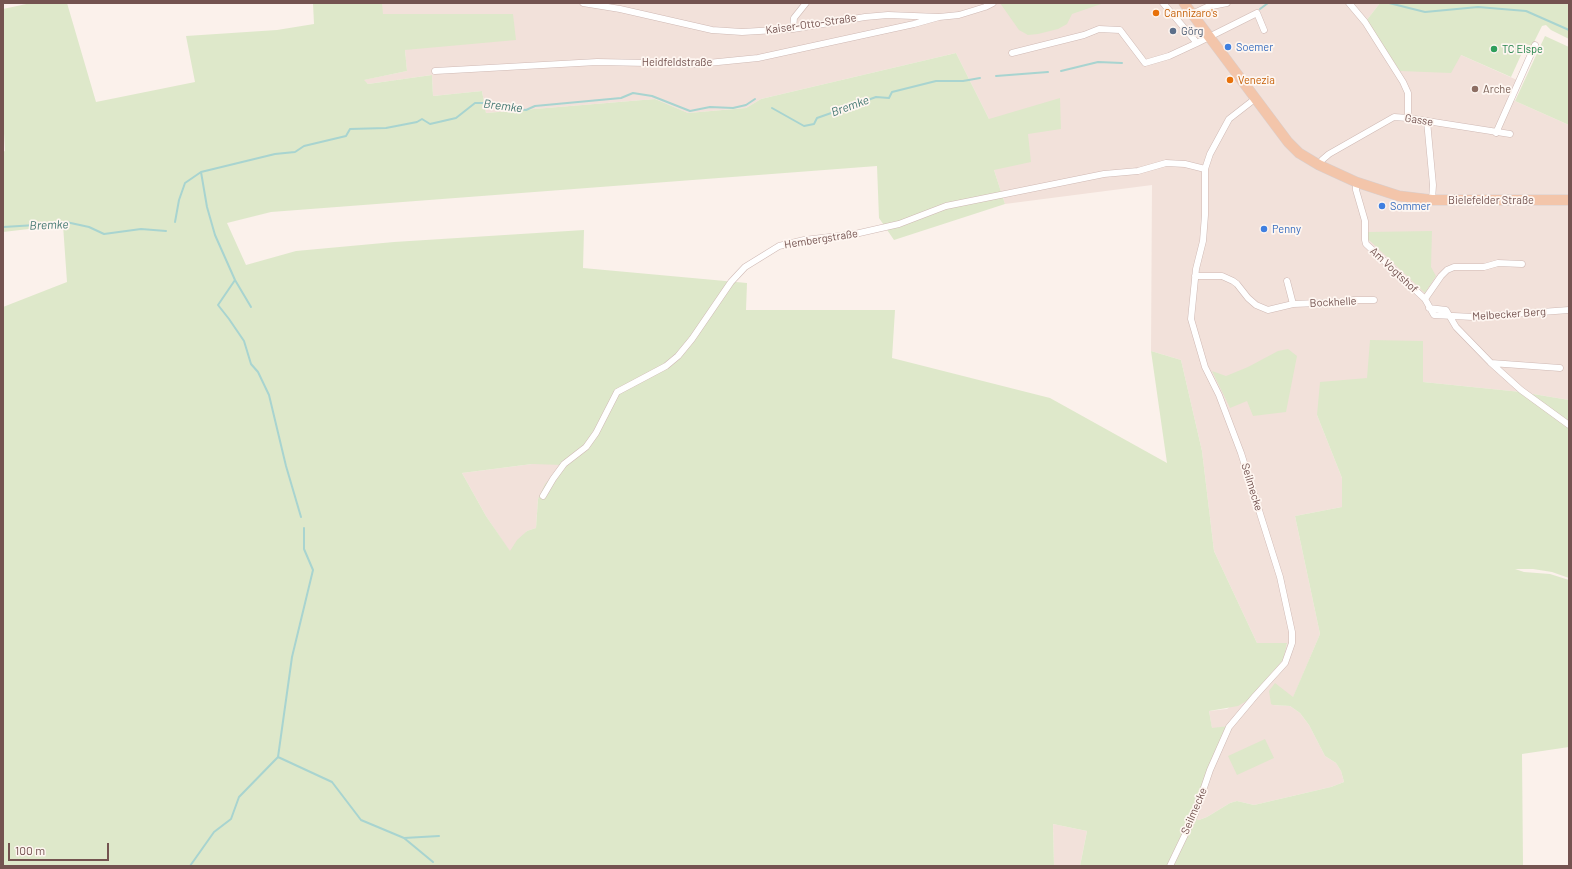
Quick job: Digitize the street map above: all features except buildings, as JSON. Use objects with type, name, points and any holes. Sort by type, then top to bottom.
[{"type":"main road","name":"Bielefelder Straße","points":[[1184,3],[1288,142],[1299,153],[1319,165],[1356,182],[1399,196],[1432,200],[1569,200]]},
{"type":"street","name":"Kaiser-Otto-Straße","points":[[583,3],[620,9],[712,30],[742,32],[793,29],[865,17],[888,15],[939,17],[959,15],[993,3]]},
{"type":"street","points":[[793,29],[794,18],[806,3]]},
{"type":"street","points":[[1163,3],[1197,44]]},
{"type":"street","points":[[1192,14],[1207,7],[1227,3]]},
{"type":"street","points":[[1350,3],[1365,22],[1403,82],[1408,93],[1408,118]]},
{"type":"street","points":[[1012,53],[1084,35],[1099,29],[1120,30],[1145,63],[1169,56],[1197,44],[1257,13],[1264,30]]},
{"type":"street","name":"Heidfeldstraße","points":[[435,71],[597,62],[698,64],[758,58],[907,26],[939,17]]},
{"type":"street","points":[[1496,133],[1535,45]]},
{"type":"street","name":"Seilmecke","points":[[1170,866],[1195,814],[1210,770],[1229,727],[1285,663],[1292,643],[1292,632],[1278,570],[1241,453],[1219,395],[1205,366],[1191,319],[1195,276],[1203,241],[1205,216],[1205,169],[1210,154],[1229,119],[1256,98]]},
{"type":"street","name":"Gasse","points":[[1319,165],[1329,154],[1390,118],[1397,116],[1496,133],[1510,134]]},
{"type":"street","points":[[1427,121],[1433,185],[1432,200]]},
{"type":"street","name":"Hembergstraße","points":[[543,496],[564,464],[586,447],[596,433],[617,392],[666,366],[672,361],[692,339],[731,282],[745,267],[778,246],[804,240],[855,234],[899,224],[946,206],[1104,174],[1138,171],[1166,163],[1185,164],[1205,169]]},
{"type":"street","name":"Am Vogtshof","points":[[1356,182],[1356,190],[1365,221],[1366,244],[1426,299],[1429,308],[1434,315],[1449,316]]},
{"type":"street","points":[[1426,299],[1441,276],[1447,270],[1454,268],[1484,267],[1498,263],[1522,264]]},
{"type":"street","name":"Bockhelle","points":[[1195,276],[1222,276],[1237,284],[1248,298],[1262,308],[1273,309],[1293,304],[1374,300]]},
{"type":"street","points":[[1287,281],[1293,304]]},
{"type":"street","name":"Melbecker Berg","points":[[1449,316],[1485,316],[1569,310]]},
{"type":"street","points":[[1449,316],[1456,327],[1491,363],[1521,390],[1569,425]]},
{"type":"street","points":[[1491,363],[1560,368]]},
{"type":"shaded area","points":[[382,3],[1380,3],[1366,21],[1400,71],[1461,55],[1517,80],[1509,100],[1515,101],[1569,125],[1569,400],[1521,392],[1423,382],[1422,341],[1367,378],[1317,415],[1342,478],[1342,507],[1295,516],[1320,634],[1293,698],[1273,705],[1290,706],[1300,713],[1309,725],[1325,756],[1336,763],[1341,771],[1344,782],[1331,787],[1254,805],[1237,801],[1230,803],[1207,817],[1199,820],[1195,819],[1228,726],[1212,729],[1209,711],[1227,709],[1263,682],[1274,670],[1287,644],[1257,643],[1214,551],[1202,451],[1181,360],[1151,351],[1152,185],[1005,204],[994,170],[989,119],[956,53],[761,99],[746,108],[688,113],[655,99],[486,113],[482,91],[433,96],[432,75],[368,84],[363,80],[407,71],[405,50],[513,14],[382,14]]},
{"type":"shaded area","points":[[532,464],[562,464],[538,499],[536,528],[527,531],[510,552],[486,516],[462,473]]},
{"type":"shaded area","points":[[1053,824],[1087,831],[1080,866],[1054,866]]},
{"type":"green space","points":[[31,3],[67,3],[96,102],[195,82],[186,36],[277,30],[314,24],[313,3],[382,3],[383,14],[513,14],[516,40],[405,50],[407,71],[364,80],[368,84],[432,75],[433,96],[482,91],[486,113],[655,99],[688,113],[746,108],[761,99],[956,53],[989,119],[1060,98],[1061,129],[1028,134],[1031,162],[994,170],[1005,204],[894,240],[879,218],[877,166],[271,212],[227,223],[246,265],[296,251],[394,242],[584,230],[583,268],[747,283],[746,310],[895,310],[892,358],[1050,398],[1167,463],[1151,351],[1181,360],[1202,451],[1214,551],[1257,643],[1287,643],[1283,660],[1248,700],[1238,706],[1209,711],[1212,728],[1229,726],[1195,819],[1199,820],[1207,817],[1230,803],[1237,801],[1254,805],[1331,787],[1344,782],[1341,771],[1336,763],[1325,756],[1309,725],[1300,713],[1290,706],[1271,704],[1269,691],[1275,683],[1293,697],[1320,634],[1295,516],[1342,507],[1342,478],[1317,415],[1320,382],[1367,378],[1370,340],[1423,341],[1423,382],[1521,392],[1569,400],[1569,578],[1552,572],[1533,569],[1515,569],[1524,572],[1550,574],[1569,580],[1569,747],[1522,754],[1523,866],[1080,866],[1087,831],[1053,824],[1054,866],[3,866],[3,307],[67,282],[63,225],[3,232],[3,152],[5,151],[3,115],[3,9]],"holes":[[[532,464],[562,465],[545,484],[538,499],[536,528],[527,531],[517,540],[510,551],[486,516],[462,473]]]},
{"type":"green space","points":[[1000,3],[1104,3],[1072,14],[1067,24],[1058,29],[1028,35],[1019,30]]},
{"type":"green space","points":[[1380,3],[1569,3],[1569,39],[1551,30],[1546,25],[1542,26],[1532,46],[1526,44],[1511,77],[1461,55],[1451,73],[1400,71],[1366,21]]},
{"type":"green space","points":[[1545,36],[1569,47],[1569,125],[1515,101]]},
{"type":"green space","points":[[1432,231],[1431,267],[1436,276],[1425,293],[1368,239],[1368,232]]},
{"type":"green space","points":[[1288,349],[1297,356],[1286,412],[1253,416],[1247,401],[1230,408],[1212,371],[1226,376],[1248,367],[1278,351]]},
{"type":"green space","points":[[1265,739],[1274,758],[1237,775],[1228,756]]},
{"type":"waterway","name":"Bremke","points":[[1260,9],[1268,3]]},
{"type":"waterway","points":[[1389,3],[1425,12],[1478,7],[1526,11],[1569,30]]},
{"type":"waterway","name":"Bremke","points":[[1061,71],[1098,62],[1122,63]]},
{"type":"waterway","name":"Bremke","points":[[996,76],[1048,72]]},
{"type":"waterway","name":"Bremke","points":[[772,108],[804,126],[814,124],[817,118],[876,97],[889,98],[892,92],[936,81],[963,81],[980,78]]},
{"type":"waterway","name":"Bremke","points":[[175,222],[179,200],[185,183],[201,172],[275,154],[295,152],[304,146],[346,136],[350,129],[386,128],[417,122],[422,119],[430,124],[456,118],[475,103],[496,103],[510,108],[526,110],[535,106],[621,98],[633,93],[652,96],[690,111],[710,107],[733,108],[746,105],[755,99]]},
{"type":"waterway","points":[[201,172],[207,207],[215,235],[235,280],[218,305],[244,341],[251,364],[258,372],[269,395],[286,466],[301,517]]},
{"type":"waterway","name":"Bremke","points":[[3,227],[53,224],[61,226],[66,222],[89,227],[104,234],[141,229],[166,231]]},
{"type":"waterway","points":[[235,280],[251,307]]},
{"type":"waterway","points":[[190,866],[214,832],[231,819],[239,797],[278,757],[292,657],[313,570],[304,549],[304,528]]},
{"type":"waterway","points":[[278,757],[332,782],[361,820],[404,838],[433,862]]},
{"type":"waterway","points":[[404,838],[439,836]]},
{"type":"place","name":"Cannizaro's","points":[[1156,13]]},
{"type":"place","name":"Görg","points":[[1173,31]]},
{"type":"place","name":"Soemer","points":[[1228,47]]},
{"type":"place","name":"TC Elspe","points":[[1494,49]]},
{"type":"place","name":"Venezia","points":[[1230,80]]},
{"type":"place","name":"Arche","points":[[1475,89]]},
{"type":"place","name":"Sommer","points":[[1382,206]]},
{"type":"place","name":"Penny","points":[[1264,229]]}]
